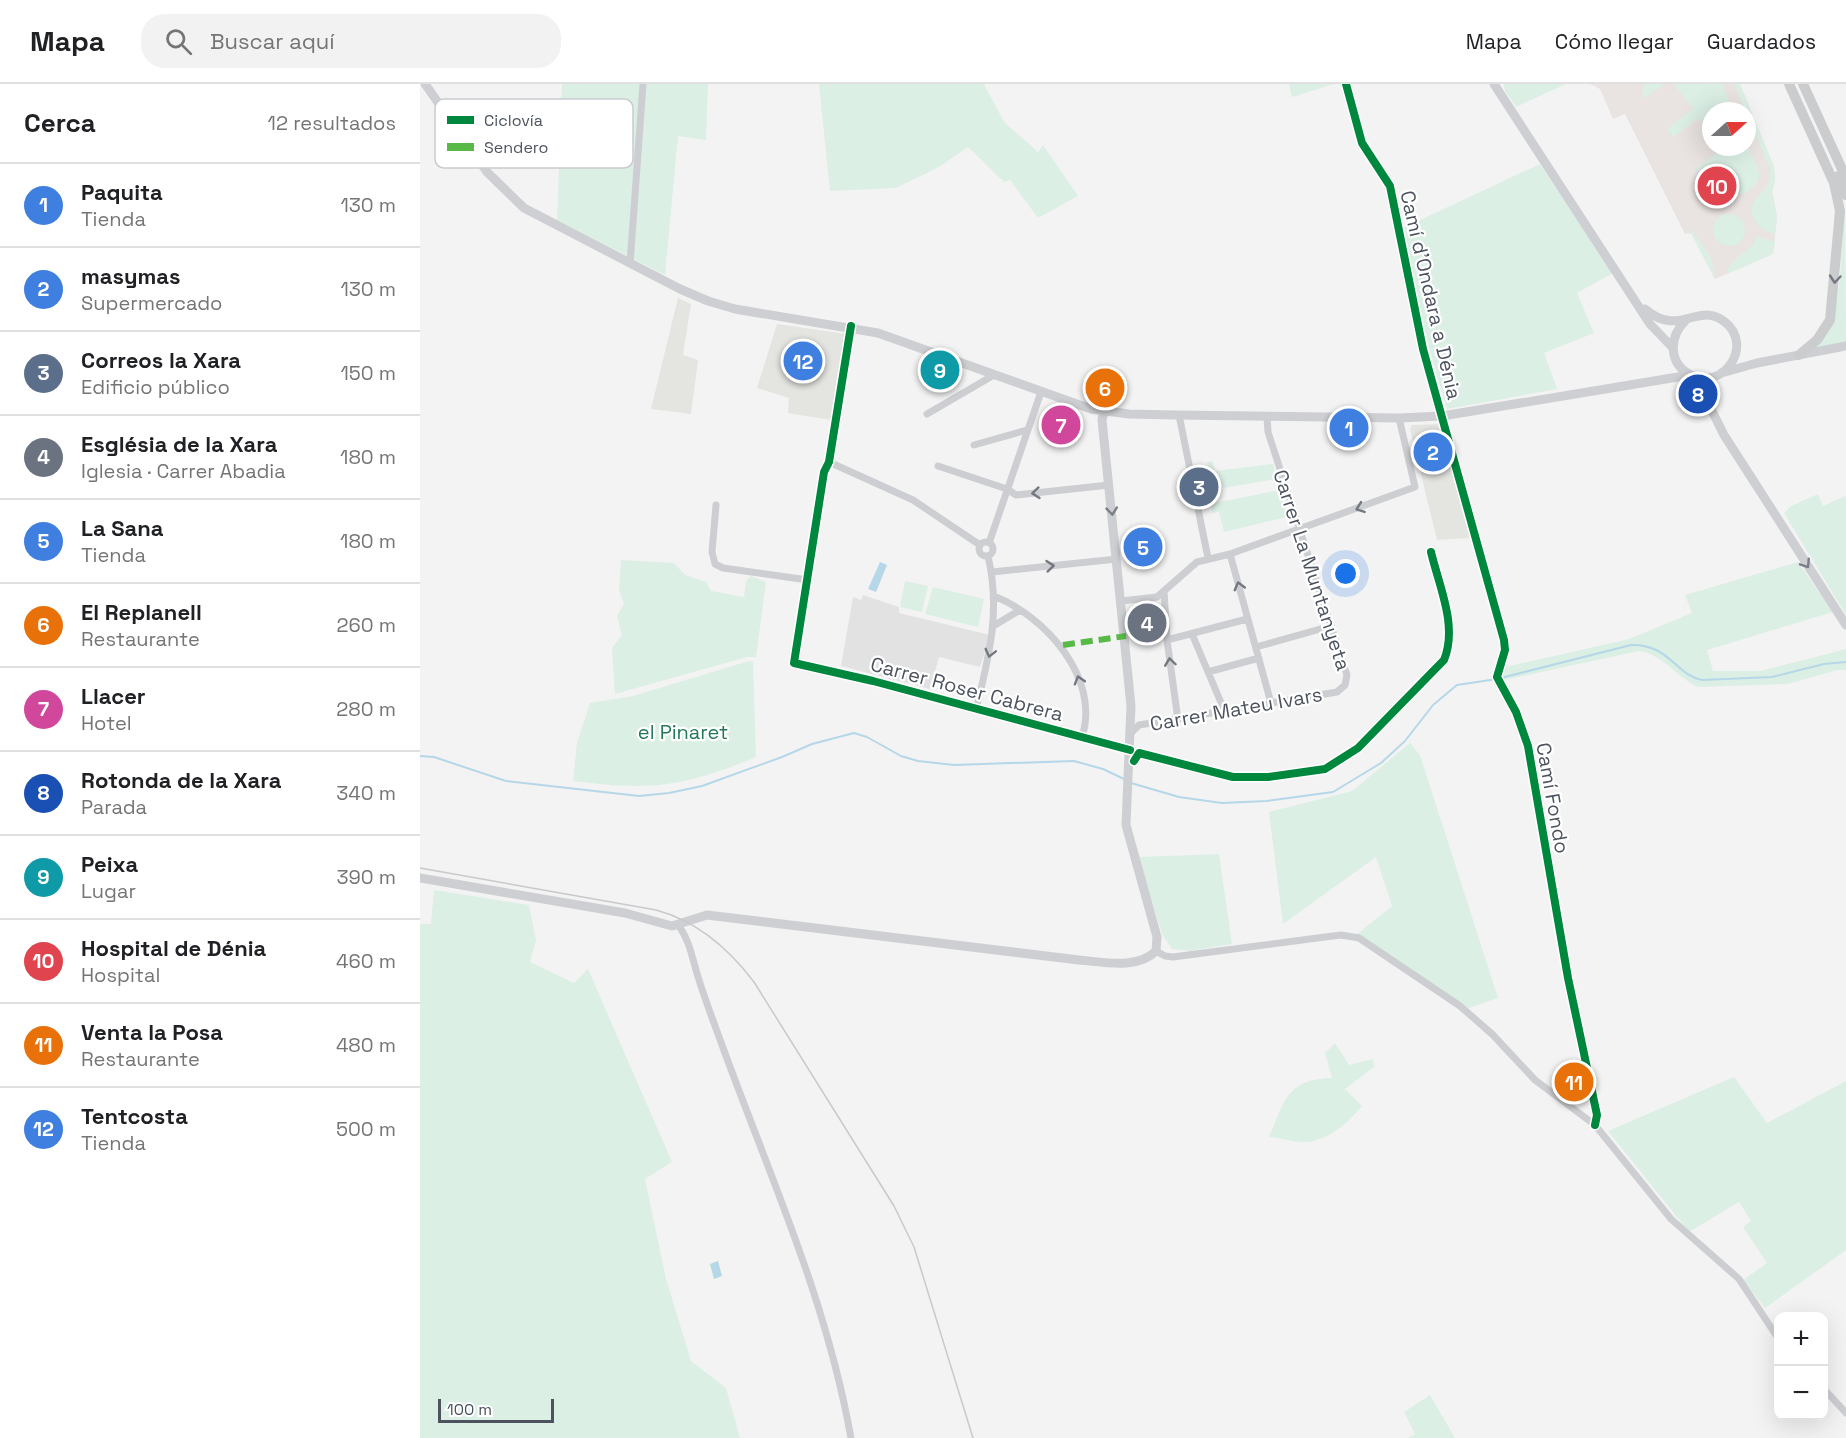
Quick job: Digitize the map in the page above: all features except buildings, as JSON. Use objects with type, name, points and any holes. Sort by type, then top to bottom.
[{"type":"main road","points":[[425,84],[436,99]]},
{"type":"main road","points":[[1494,84],[1636,302],[1655,330],[1673,348]]},
{"type":"main road","points":[[1789,84],[1834,183],[1840,221],[1830,320],[1817,340],[1799,355]]},
{"type":"main road","points":[[1796,84],[1846,195]]},
{"type":"main road","points":[[1803,84],[1846,178]]},
{"type":"main road","points":[[484,168],[509,196],[534,215],[708,301],[759,313],[851,326],[903,340],[1041,392],[1104,411],[1267,417],[1442,416],[1655,381],[1692,376],[1713,378]]},
{"type":"main road","points":[[1636,302],[1662,321],[1685,321],[1703,314],[1718,317],[1732,330],[1742,356],[1757,363]]},
{"type":"main road","points":[[1685,321],[1676,333],[1673,348],[1676,360],[1692,376],[1774,515],[1846,625]]},
{"type":"main road","points":[[1706,403],[1706,389],[1713,378],[1725,372],[1757,363],[1846,346]]},
{"type":"main road","points":[[1725,372],[1731,365],[1737,347]]},
{"type":"main road","points":[[1655,381],[1671,371],[1676,360]]},
{"type":"main road","points":[[420,878],[678,925],[708,915],[1103,962],[1138,962],[1155,951],[1155,925],[1127,835],[1132,732],[1126,636],[1102,420],[1104,411]]},
{"type":"main road","points":[[1131,716],[1141,724]]},
{"type":"street","points":[[630,264],[643,84]]},
{"type":"street","name":"Camí d’Ondara a Dénia","points":[[1346,84],[1362,143],[1390,186],[1400,227],[1413,310],[1442,416]]},
{"type":"street","points":[[716,505],[712,552],[715,564],[723,568],[808,580],[824,472],[829,462],[851,326]]},
{"type":"street","points":[[927,414],[994,375]]},
{"type":"street","points":[[988,556],[993,550],[989,543],[1041,392]]},
{"type":"street","points":[[1179,415],[1208,558]]},
{"type":"street","name":"Camí Fondo","points":[[1442,416],[1504,640],[1504,650],[1497,677],[1516,712],[1528,746],[1568,978],[1597,1115],[1596,1125]]},
{"type":"street","name":"Carrer La Muntanyeta","points":[[1267,417],[1269,432],[1299,530],[1347,675],[1343,687]]},
{"type":"street","points":[[1121,601],[1157,597],[1195,564],[1208,558],[1230,554],[1415,488],[1399,418]]},
{"type":"street","points":[[974,446],[1027,430]]},
{"type":"street","points":[[829,462],[913,500],[980,545],[989,543]]},
{"type":"street","points":[[938,466],[1007,489],[1016,495],[1109,485]]},
{"type":"street","points":[[980,545],[980,554],[988,556]]},
{"type":"street","points":[[1230,554],[1271,704]]},
{"type":"street","points":[[976,710],[994,625],[992,572],[988,556]]},
{"type":"street","points":[[992,572],[1117,559]]},
{"type":"street","name":"Carrer Roser Cabrera","points":[[808,580],[794,663],[834,670],[1130,750]]},
{"type":"street","points":[[1164,591],[1167,640],[1178,720]]},
{"type":"street","points":[[994,596],[1020,610],[1060,647],[1075,667],[1080,680],[1085,709],[1082,737]]},
{"type":"street","points":[[994,625],[1020,610]]},
{"type":"street","points":[[1167,640],[1247,619]]},
{"type":"street","points":[[1256,647],[1331,626]]},
{"type":"street","points":[[1192,634],[1226,712]]},
{"type":"street","points":[[1208,672],[1259,658]]},
{"type":"street","name":"Carrer Mateu Ivars","points":[[1132,732],[1141,724],[1271,704],[1334,692],[1343,687]]},
{"type":"street","points":[[678,925],[688,945],[721,1042],[791,1222],[824,1318],[843,1392],[851,1438]]},
{"type":"street","points":[[1155,951],[1173,957],[1341,935],[1359,938],[1460,1006],[1492,1034],[1535,1080],[1596,1125],[1671,1219],[1739,1279],[1774,1331]]},
{"type":"street","points":[[1828,1393],[1846,1413]]},
{"type":"shaded area","points":[[1590,84],[1740,84],[1747,102],[1702,102],[1702,156],[1756,156],[1756,123],[1774,167],[1775,180],[1772,192],[1777,216],[1773,254],[1715,279],[1691,233],[1685,234],[1625,114],[1613,119],[1600,89]]},
{"type":"shaded area","points":[[678,298],[691,304],[683,355],[698,360],[691,414],[651,409]]},
{"type":"shaded area","points":[[777,324],[846,334],[831,420],[788,413],[789,398],[757,388]]},
{"type":"shaded area","points":[[1440,424],[1470,538],[1437,540],[1410,429],[1412,425]]},
{"type":"shaded area","points":[[863,595],[899,607],[899,613],[990,635],[980,667],[939,657],[930,689],[841,666],[853,597],[861,600]]},
{"type":"green space","points":[[562,84],[708,84],[706,140],[678,136],[665,275],[557,220],[559,168],[633,168],[633,99],[561,99]]},
{"type":"green space","points":[[819,84],[984,84],[1004,122],[1038,152],[1043,145],[1078,196],[1038,218],[1010,180],[1004,182],[968,147],[939,167],[896,188],[830,191]]},
{"type":"green space","points":[[1289,84],[1334,84],[1292,97]]},
{"type":"green space","points":[[1504,84],[1566,84],[1516,107],[1505,91]]},
{"type":"green space","points":[[1645,84],[1664,84],[1645,98],[1642,92]]},
{"type":"green space","points":[[1674,84],[1722,84],[1729,102],[1702,102],[1702,122],[1699,118],[1673,137],[1667,129],[1693,109]]},
{"type":"green space","points":[[1734,84],[1740,84],[1747,102],[1742,102]]},
{"type":"green space","points":[[1756,123],[1774,167],[1775,180],[1772,192],[1777,216],[1775,234],[1762,228],[1755,221],[1752,212],[1754,202],[1769,182],[1770,169],[1756,136]]},
{"type":"green space","points":[[1713,156],[1752,156],[1759,174],[1756,184],[1748,191],[1727,198],[1711,188],[1696,169]]},
{"type":"green space","points":[[1540,164],[1613,273],[1577,293],[1594,333],[1544,353],[1557,389],[1447,409],[1417,296],[1405,227]]},
{"type":"green space","points":[[1845,207],[1846,342],[1816,348],[1826,334],[1837,300]]},
{"type":"green space","points":[[1729,214],[1741,218],[1745,230],[1741,242],[1729,246],[1717,242],[1713,230],[1717,218]]},
{"type":"green space","points":[[1692,230],[1711,258],[1715,279],[1691,233]]},
{"type":"green space","points":[[1757,236],[1775,242],[1773,254],[1727,274],[1732,263],[1750,247]]},
{"type":"green space","points":[[1213,461],[1215,471],[1273,464],[1277,479],[1223,488],[1222,483],[1207,484],[1206,478],[1213,476],[1213,472],[1209,473],[1207,462]]},
{"type":"green space","points":[[1280,490],[1287,517],[1224,532],[1219,512],[1212,513],[1210,504]]},
{"type":"green space","points":[[1818,494],[1823,506],[1845,496],[1846,500],[1846,615],[1784,513],[1791,506]]},
{"type":"green space","points":[[621,560],[674,563],[685,575],[706,582],[711,591],[744,597],[746,581],[751,576],[766,582],[756,657],[747,657],[615,694],[612,648],[622,635],[617,616],[624,604],[619,590]]},
{"type":"green space","points":[[1798,562],[1833,612],[1707,650],[1713,671],[1761,671],[1846,649],[1846,670],[1837,670],[1788,684],[1698,687],[1656,657],[1639,651],[1504,680],[1501,668],[1629,639],[1692,613],[1685,595]]},
{"type":"green space","points":[[905,581],[928,586],[922,612],[900,607]]},
{"type":"green space","points":[[933,587],[984,599],[978,627],[925,614]]},
{"type":"green space","name":"el Pinaret","points":[[749,661],[753,662],[756,757],[708,775],[667,784],[625,786],[573,781],[577,743],[590,703],[633,696]]},
{"type":"green space","points":[[1410,743],[1420,755],[1498,998],[1469,1008],[1357,934],[1392,906],[1376,857],[1283,924],[1269,812],[1352,791]]},
{"type":"green space","points":[[1219,854],[1232,944],[1190,951],[1172,949],[1162,934],[1138,857]]},
{"type":"green space","points":[[434,890],[529,905],[536,940],[530,962],[574,983],[588,969],[672,1162],[645,1179],[666,1279],[691,1361],[726,1388],[740,1438],[420,1438],[420,924],[431,924]]},
{"type":"green space","points":[[1335,1043],[1349,1065],[1373,1059],[1374,1067],[1345,1089],[1362,1106],[1338,1129],[1315,1141],[1298,1142],[1269,1137],[1284,1102],[1297,1087],[1305,1082],[1332,1078],[1325,1053]]},
{"type":"green space","points":[[1734,1077],[1767,1123],[1846,1081],[1846,1250],[1765,1308],[1743,1280],[1767,1263],[1743,1227],[1751,1221],[1739,1202],[1689,1232],[1608,1131]]},
{"type":"green space","points":[[1430,1395],[1455,1438],[1408,1438],[1415,1434],[1404,1412]]},
{"type":"water","points":[[880,562],[887,565],[876,592],[868,589]]},
{"type":"water","points":[[718,1261],[722,1276],[714,1279],[710,1264]]},
{"type":"waterway","points":[[1131,783],[1179,797],[1222,803],[1267,801],[1333,792],[1381,763],[1405,741],[1433,705],[1457,685],[1497,679],[1631,645],[1655,649],[1685,672],[1702,680],[1772,677],[1824,664],[1846,662]]},
{"type":"waterway","points":[[420,756],[434,757],[506,781],[639,796],[702,786],[812,744],[854,733],[867,737],[901,756],[918,761],[954,765],[1074,761],[1103,769],[1126,780]]},
{"type":"tram line","points":[[420,868],[656,910],[685,921],[711,938],[734,958],[754,982],[894,1206],[914,1247],[973,1438]]},
{"type":"marked path","points":[[1063,645],[1126,636]]},
{"type":"cycle path","points":[[1346,84],[1362,143],[1390,186],[1423,349],[1504,640],[1505,650],[1497,677],[1516,712],[1528,746],[1568,978],[1597,1115],[1595,1125]]},
{"type":"cycle path","points":[[851,326],[829,462],[824,472],[794,663],[873,681],[1130,750]]},
{"type":"cycle path","points":[[1134,761],[1139,753],[1233,777],[1268,777],[1325,769],[1358,748],[1444,660],[1448,647],[1448,620],[1431,552]]},
{"type":"place","name":"Hospital de Dénia","points":[[1717,186]]},
{"type":"place","name":"Tentcosta","points":[[803,361]]},
{"type":"place","name":"Peixa","points":[[940,370]]},
{"type":"place","name":"El Replanell","points":[[1105,388]]},
{"type":"place","name":"Rotonda de la Xara","points":[[1698,394]]},
{"type":"place","name":"Llacer","points":[[1061,425]]},
{"type":"place","name":"Paquita","points":[[1349,428]]},
{"type":"place","name":"masymas","points":[[1433,452]]},
{"type":"place","name":"Correos la Xara","points":[[1199,487]]},
{"type":"place","name":"La Sana","points":[[1143,547]]},
{"type":"place","name":"Església de la Xara","points":[[1147,623]]},
{"type":"place","name":"Venta la Posa","points":[[1574,1082]]}]
